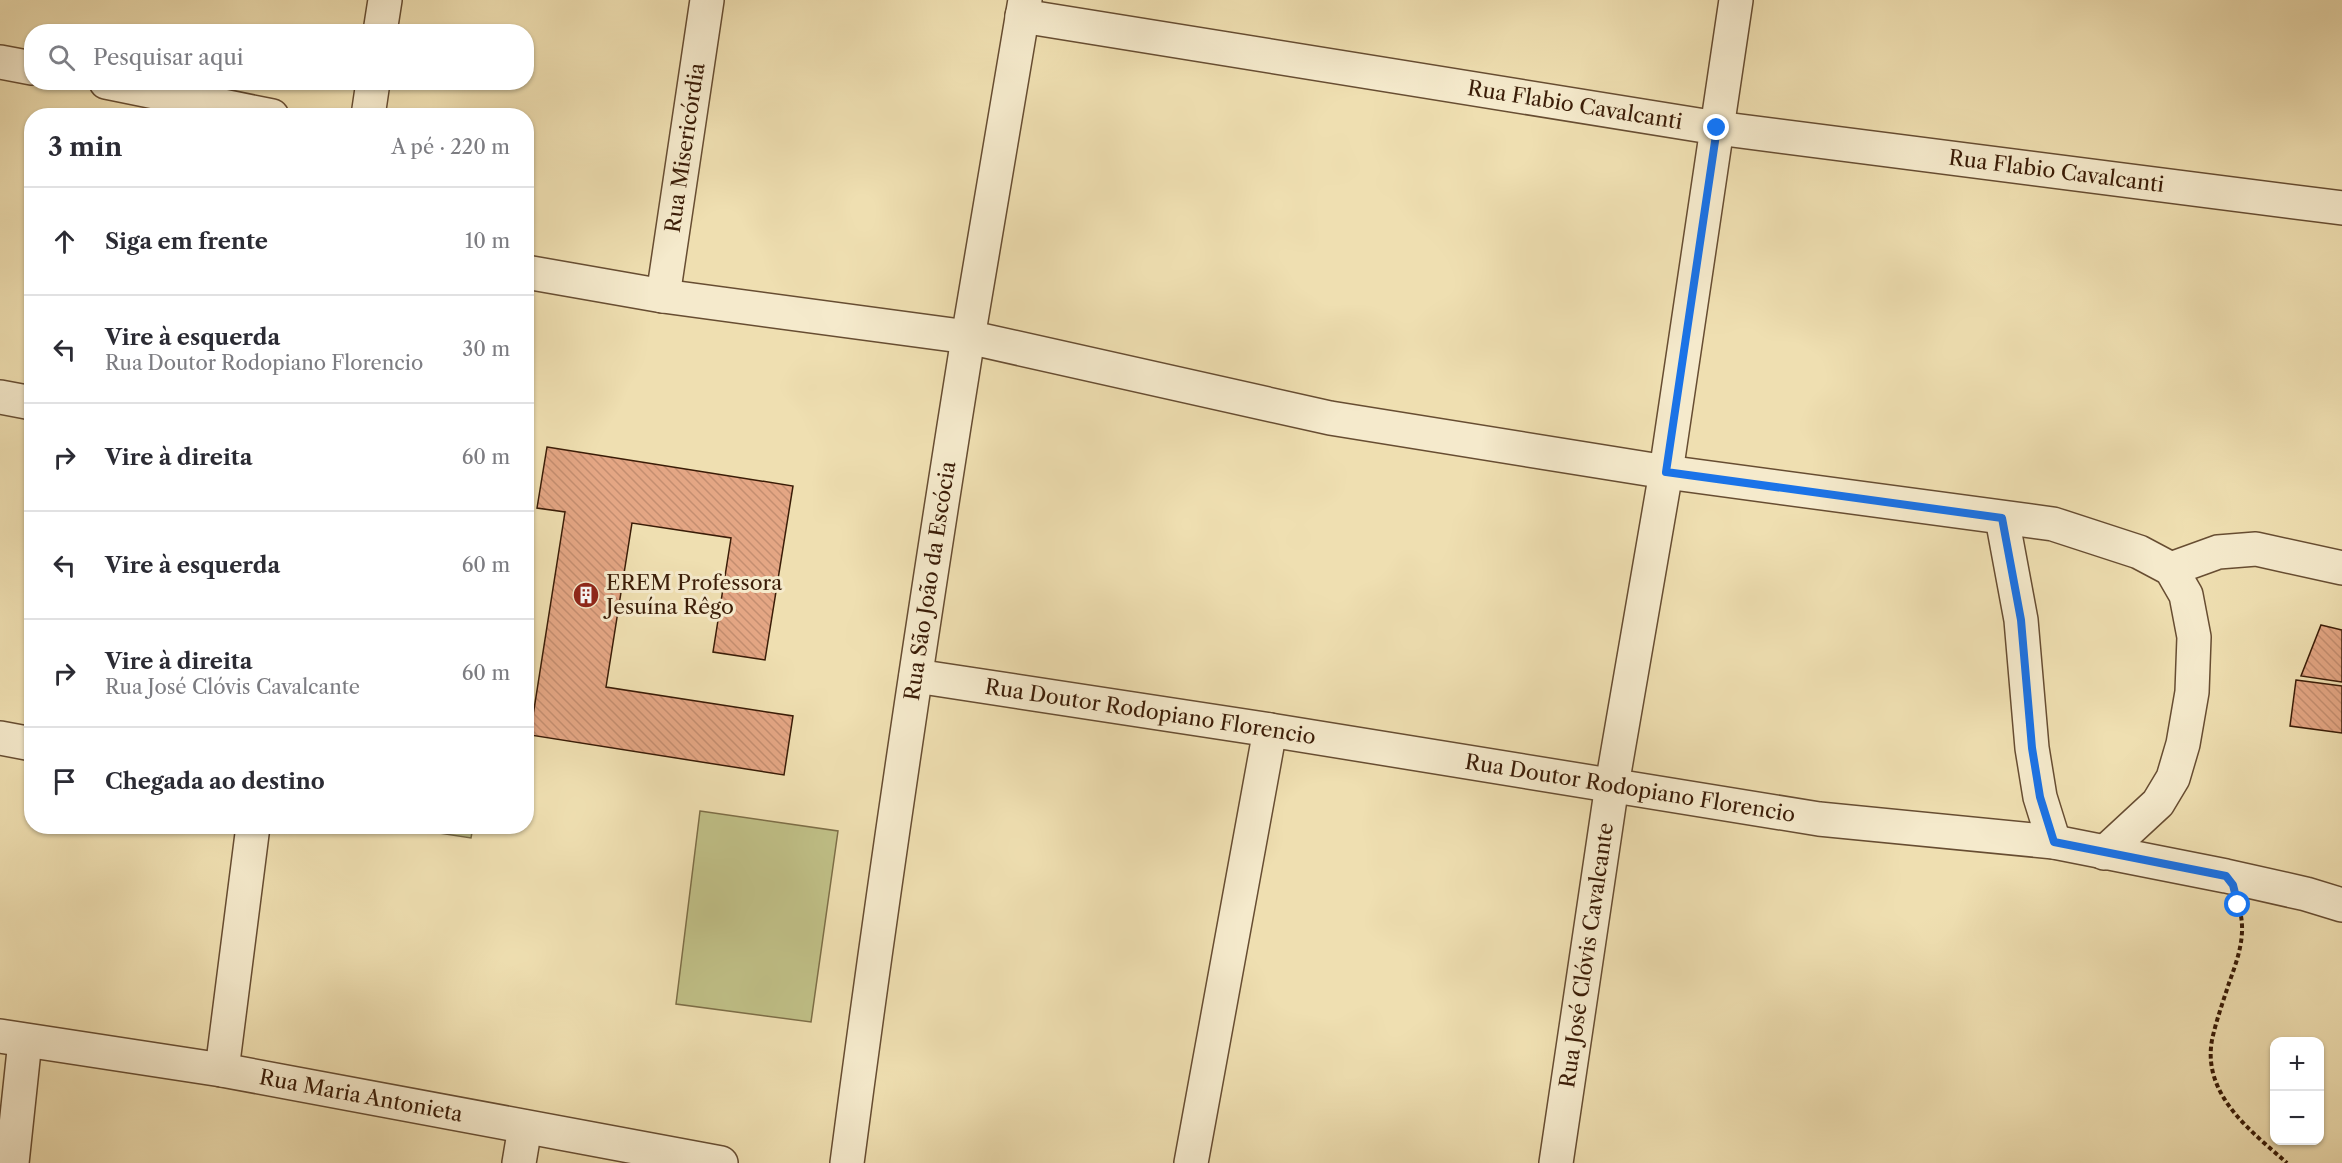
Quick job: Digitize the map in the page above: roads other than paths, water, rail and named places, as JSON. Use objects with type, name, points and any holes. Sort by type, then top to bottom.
[{"type":"street","points":[[381,24],[384,0]]},
{"type":"street","name":"Rua Misericórdia","points":[[663,296],[707,0]]},
{"type":"street","name":"Rua José Clóvis Cavalcante","points":[[1556,1163],[1612,785],[1666,472],[1737,0]]},
{"type":"street","name":"Rua Flabio Cavalcanti","points":[[1023,8],[1717,128],[2342,208]]},
{"type":"street","name":"Rua São João da Escócia","points":[[847,1163],[876,936],[968,337],[1023,8]]},
{"type":"street","points":[[0,62],[24,66]]},
{"type":"street","points":[[145,90],[233,108]]},
{"type":"street","points":[[369,108],[372,90]]},
{"type":"street","points":[[534,273],[663,296],[968,337],[1330,418],[1666,472],[2053,524],[2139,552],[2172,569],[2186,595],[2194,637],[2192,692],[2183,744],[2173,778],[2158,803],[2104,853]]},
{"type":"street","points":[[0,397],[24,402]]},
{"type":"street","points":[[2002,518],[2021,620],[2032,748],[2040,797],[2054,842]]},
{"type":"street","points":[[2172,569],[2218,552],[2256,549],[2342,568]]},
{"type":"street","name":"Rua Doutor Rodopiano Florencio","points":[[916,676],[1270,730],[1819,819],[2054,842],[2226,876],[2306,894],[2342,905]]},
{"type":"street","points":[[1191,1163],[1270,730]]},
{"type":"street","points":[[0,738],[24,742]]},
{"type":"street","points":[[222,1070],[252,834]]},
{"type":"street","points":[[12,1038],[12,1163]]},
{"type":"street","name":"Rua Maria Antonieta","points":[[12,1038],[222,1070],[721,1163]]},
{"type":"street","points":[[519,1163],[525,1127]]},
{"type":"place","name":"EREM Professora Jesuína Rêgo","points":[[586,595]]}]
